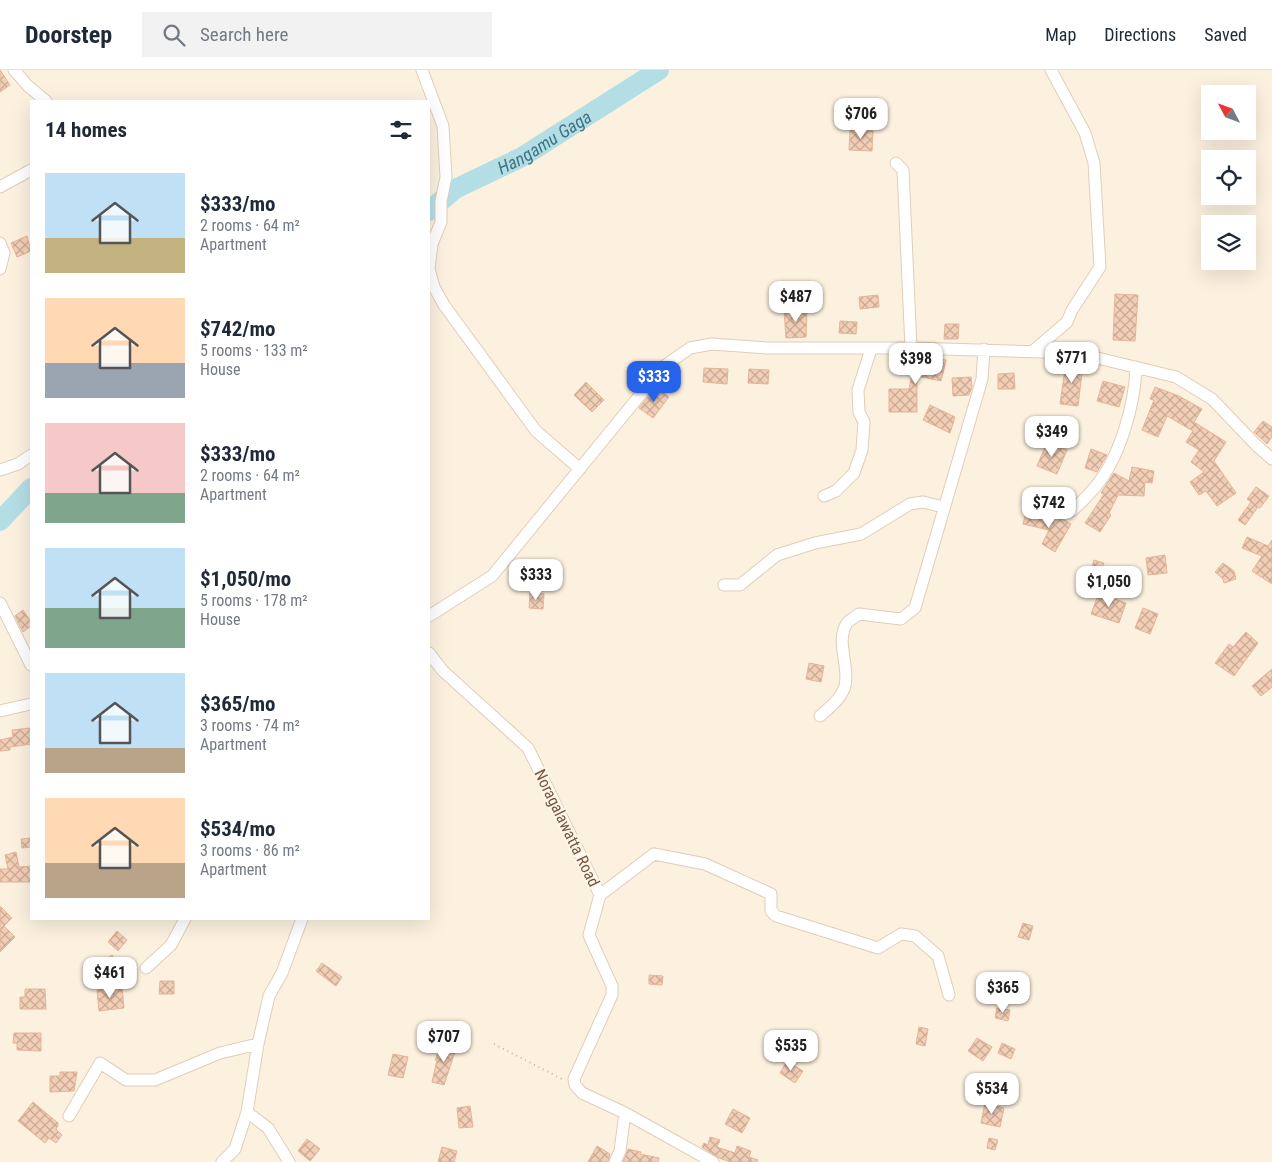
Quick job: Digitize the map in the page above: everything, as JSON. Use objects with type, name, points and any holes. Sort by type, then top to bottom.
[{"type":"street","points":[[14,70],[28,86],[45,100]]},
{"type":"street","points":[[422,70],[443,126],[446,178],[440,201],[441,222],[432,244],[430,261]]},
{"type":"street","points":[[1033,351],[1067,322],[1072,310],[1100,267],[1094,163],[1085,133],[1050,70]]},
{"type":"street","points":[[896,163],[903,170],[911,348]]},
{"type":"street","points":[[0,187],[30,171]]},
{"type":"street","points":[[0,243],[4,253],[0,269]]},
{"type":"street","points":[[430,273],[434,287],[444,305],[536,431],[580,469]]},
{"type":"street","points":[[430,615],[492,576],[663,367],[690,348],[712,344],[767,348],[984,349],[1077,353],[1176,377],[1212,400],[1272,459]]},
{"type":"street","points":[[824,496],[836,491],[854,473],[862,450],[864,422],[859,412],[858,390],[871,349]]},
{"type":"street","points":[[820,716],[837,700],[845,687],[847,674],[842,638],[847,623],[860,614],[901,619],[915,608],[982,379],[984,349]]},
{"type":"street","points":[[1072,511],[1097,485],[1122,437],[1135,384],[1136,367]]},
{"type":"street","points":[[0,470],[18,464],[30,456]]},
{"type":"street","points":[[724,585],[740,585],[777,555],[815,543],[861,534],[910,504],[923,502],[943,508]]},
{"type":"street","points":[[0,603],[30,663]]},
{"type":"street","name":"Noragalawatta Road","points":[[430,654],[443,671],[528,748],[600,895],[589,935],[612,986],[612,995],[574,1079],[576,1085]]},
{"type":"street","points":[[0,712],[30,704]]},
{"type":"street","points":[[600,895],[654,854],[705,864],[771,894],[771,911],[776,916],[878,948],[901,934],[915,936],[938,956],[949,995]]},
{"type":"street","points":[[146,968],[171,945],[184,920]]},
{"type":"street","points":[[222,1162],[235,1149],[247,1112],[258,1044],[269,996],[282,973],[302,920]]},
{"type":"street","points":[[69,1116],[100,1064],[126,1080],[155,1080],[220,1053],[258,1044]]},
{"type":"street","points":[[576,1085],[582,1093],[713,1162]]},
{"type":"street","points":[[247,1112],[268,1128],[289,1162]]},
{"type":"street","points":[[615,1162],[620,1151],[625,1114]]},
{"type":"path","points":[[494,1044],[576,1085]]},
{"type":"building","points":[[0,70],[10,85],[0,92]]},
{"type":"building","points":[[850,130],[873,131],[872,151],[849,150]]},
{"type":"building","points":[[27,236],[30,251],[17,257],[11,243]]},
{"type":"building","points":[[1115,294],[1138,295],[1135,341],[1113,340]]},
{"type":"building","points":[[878,295],[879,307],[860,309],[859,297]]},
{"type":"building","points":[[807,308],[806,337],[786,338],[784,311]]},
{"type":"building","points":[[840,321],[857,322],[856,334],[839,333]]},
{"type":"building","points":[[945,324],[959,324],[958,339],[944,339]]},
{"type":"building","points":[[916,356],[946,360],[941,381],[917,376],[917,412],[889,412],[889,389],[909,389]]},
{"type":"building","points":[[1066,362],[1084,364],[1078,406],[1060,404]]},
{"type":"building","points":[[704,368],[728,369],[727,384],[703,382]]},
{"type":"building","points":[[749,369],[769,370],[768,384],[748,383]]},
{"type":"building","points":[[1014,373],[1015,389],[998,389],[998,374]]},
{"type":"building","points":[[971,377],[972,387],[969,395],[953,396],[952,378]]},
{"type":"building","points":[[1103,381],[1125,387],[1119,407],[1097,401]]},
{"type":"building","points":[[586,382],[604,400],[592,412],[574,395]]},
{"type":"building","points":[[656,387],[669,397],[653,418],[639,408]]},
{"type":"building","points":[[1155,387],[1179,396],[1202,409],[1194,422],[1226,442],[1214,461],[1236,493],[1217,506],[1206,491],[1199,495],[1190,482],[1204,472],[1191,462],[1199,450],[1186,442],[1193,431],[1167,416],[1158,437],[1142,430],[1154,400],[1150,399]]},
{"type":"building","points":[[930,405],[955,417],[950,433],[923,420]]},
{"type":"building","points":[[1263,421],[1272,427],[1272,437],[1267,444],[1254,432]]},
{"type":"building","points":[[1047,442],[1067,450],[1057,474],[1037,466]]},
{"type":"building","points":[[1091,449],[1107,455],[1097,472],[1085,468]]},
{"type":"building","points":[[1132,467],[1154,471],[1152,483],[1145,482],[1144,496],[1118,495],[1109,513],[1111,515],[1100,532],[1085,523],[1104,494],[1101,493],[1114,473],[1129,481]]},
{"type":"building","points":[[1256,487],[1269,496],[1245,525],[1238,520],[1251,502],[1247,499]]},
{"type":"building","points":[[1026,512],[1056,519],[1057,516],[1071,524],[1055,552],[1042,544],[1049,530],[1023,524]]},
{"type":"building","points":[[1247,537],[1268,546],[1272,540],[1272,584],[1252,571],[1262,556],[1242,548]]},
{"type":"building","points":[[1165,555],[1167,573],[1148,575],[1146,558]]},
{"type":"building","points":[[1094,560],[1104,563],[1100,573],[1091,570]]},
{"type":"building","points":[[1223,563],[1234,571],[1236,579],[1224,583],[1223,579],[1215,572]]},
{"type":"building","points":[[522,565],[531,574],[520,584],[511,574]]},
{"type":"building","points":[[530,593],[544,594],[543,609],[529,608]]},
{"type":"building","points":[[1099,593],[1126,603],[1119,623],[1091,614]]},
{"type":"building","points":[[1143,608],[1158,614],[1150,634],[1135,628]]},
{"type":"building","points":[[23,610],[30,620],[30,627],[23,632],[15,616]]},
{"type":"building","points":[[1246,632],[1258,643],[1234,676],[1215,663],[1229,644],[1233,647]]},
{"type":"building","points":[[809,663],[824,666],[821,682],[806,679]]},
{"type":"building","points":[[1272,669],[1272,687],[1261,696],[1252,686]]},
{"type":"building","points":[[30,728],[30,744],[10,747],[10,750],[0,751],[0,740],[13,737],[12,730]]},
{"type":"building","points":[[30,838],[30,847],[22,848],[21,839]]},
{"type":"building","points":[[16,852],[19,867],[30,866],[30,882],[0,882],[0,869],[8,869],[5,855]]},
{"type":"building","points":[[0,906],[12,918],[4,926],[15,937],[0,952]]},
{"type":"building","points":[[1023,923],[1033,926],[1029,940],[1018,937]]},
{"type":"building","points":[[117,931],[127,940],[118,951],[108,942]]},
{"type":"building","points":[[112,955],[122,972],[96,989],[85,973]]},
{"type":"building","points":[[322,963],[342,977],[336,986],[316,971]]},
{"type":"building","points":[[649,975],[663,976],[662,985],[649,984]]},
{"type":"building","points":[[160,981],[174,981],[174,994],[159,994]]},
{"type":"building","points":[[122,987],[124,1008],[99,1011],[97,990]]},
{"type":"building","points":[[25,989],[45,989],[46,1009],[20,1009],[20,997],[25,997]]},
{"type":"building","points":[[997,1008],[1010,1010],[1008,1021],[995,1018]]},
{"type":"building","points":[[919,1027],[928,1029],[925,1046],[916,1044]]},
{"type":"building","points":[[14,1033],[41,1033],[41,1051],[17,1050],[17,1043],[13,1043]]},
{"type":"building","points":[[977,1038],[992,1047],[983,1061],[968,1051]]},
{"type":"building","points":[[443,1041],[457,1046],[444,1085],[432,1082],[437,1060],[435,1060]]},
{"type":"building","points":[[1002,1043],[1015,1049],[1011,1059],[998,1053]]},
{"type":"building","points":[[393,1054],[408,1057],[403,1078],[388,1075]]},
{"type":"building","points":[[787,1061],[803,1071],[795,1083],[780,1073]]},
{"type":"building","points":[[60,1072],[77,1072],[74,1091],[50,1092],[50,1076],[60,1076]]},
{"type":"building","points":[[33,1102],[58,1123],[56,1129],[62,1135],[56,1143],[49,1138],[45,1143],[18,1121]]},
{"type":"building","points":[[985,1103],[1004,1108],[1000,1127],[981,1123]]},
{"type":"building","points":[[470,1106],[473,1127],[459,1128],[457,1108]]},
{"type":"building","points":[[733,1109],[750,1118],[742,1133],[725,1124]]},
{"type":"building","points":[[710,1137],[720,1140],[717,1147],[735,1153],[737,1146],[751,1151],[749,1157],[758,1160],[757,1162],[731,1162],[719,1158],[702,1147],[704,1143],[708,1145]]},
{"type":"building","points":[[989,1138],[998,1140],[995,1150],[987,1148]]},
{"type":"building","points":[[307,1139],[320,1149],[310,1161],[298,1151]]},
{"type":"building","points":[[597,1146],[610,1154],[608,1162],[588,1162]]},
{"type":"building","points":[[442,1147],[457,1151],[454,1162],[438,1162]]},
{"type":"building","points":[[628,1149],[659,1158],[658,1162],[623,1162]]},
{"type":"waterway","name":"Hangamu Gaga","points":[[430,210],[455,189],[522,157],[659,70]]},
{"type":"waterway","name":"Hangamu Gaga","points":[[0,521],[30,489]]}]
